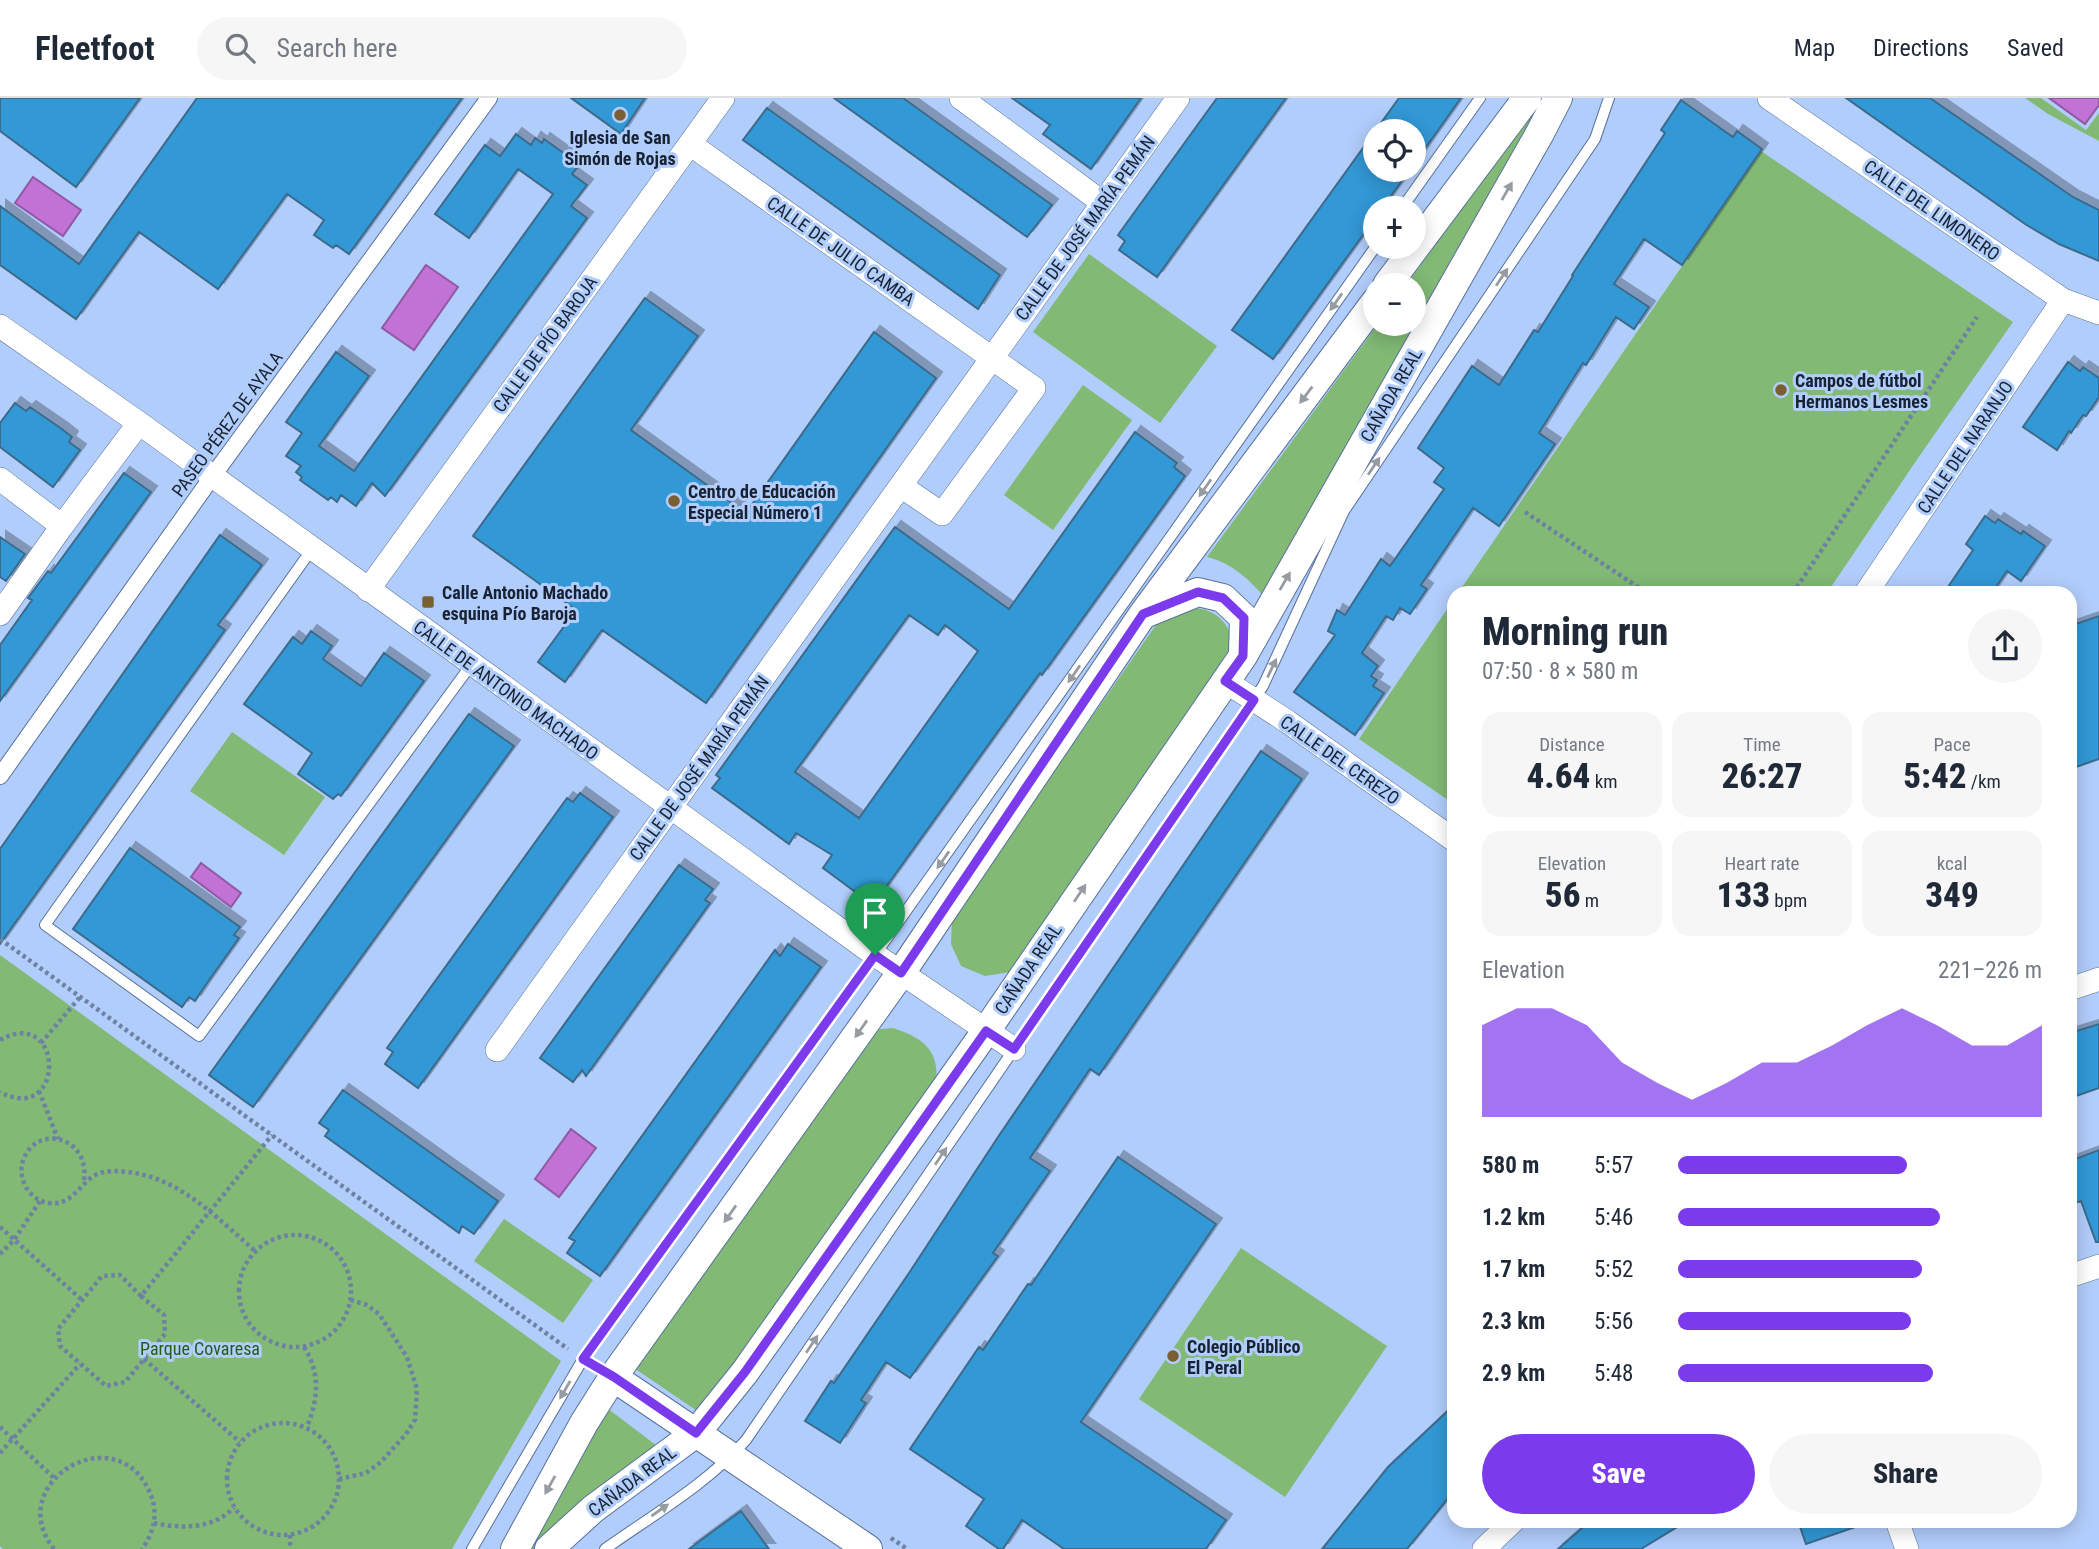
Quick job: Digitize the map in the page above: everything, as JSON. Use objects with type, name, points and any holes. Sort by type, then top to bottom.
[{"type":"street","name":"PASEO PÉREZ DE AYALA","points":[[0,776],[212,477],[489,98]]},
{"type":"street","name":"CALLE DE PÍO BAROJA","points":[[368,590],[723,98]]},
{"type":"street","points":[[961,98],[1103,202]]},
{"type":"street","name":"CALLE DE JOSÉ MARÍA PEMÁN","points":[[497,1050],[1178,98]]},
{"type":"street","points":[[1396,273],[1527,98]]},
{"type":"street","name":"CAÑADA REAL","points":[[549,1549],[593,1509],[696,1433],[745,1372],[986,1031],[1243,656],[1558,98]]},
{"type":"street","name":"CALLE DEL LIMONERO","points":[[1769,98],[2063,300],[2099,313]]},
{"type":"street","name":"CALLE DE JULIO CAMBA","points":[[690,144],[992,358]]},
{"type":"street","name":"CALLE DEL NARANJO","points":[[1872,586],[2063,300]]},
{"type":"street","points":[[514,1549],[584,1423],[614,1377],[901,973],[1143,614],[1363,318]]},
{"type":"street","name":"CALLE DE ANTONIO MACHADO","points":[[0,326],[139,423],[875,955],[1014,1049]]},
{"type":"street","points":[[901,486],[942,514],[1034,388],[992,358]]},
{"type":"street","points":[[0,614],[139,423]]},
{"type":"street","points":[[0,479],[62,526]]},
{"type":"street","points":[[1143,614],[1198,592],[1223,598],[1244,618],[1243,656]]},
{"type":"street","name":"CALLE DEL CEREZO","points":[[1225,681],[1288,722],[1447,835]]},
{"type":"street","points":[[2077,987],[2099,979]]},
{"type":"street","points":[[2077,1274],[2099,1266]]},
{"type":"street","points":[[614,1377],[868,1549]]},
{"type":"street","points":[[1484,1549],[1506,1528]]},
{"type":"street","points":[[1900,1528],[1907,1549]]},
{"type":"lane","points":[[1411,196],[1480,98]]},
{"type":"lane","points":[[604,1549],[708,1476],[747,1440],[1263,686],[1344,511],[1595,139],[1608,98]]},
{"type":"lane","points":[[472,1549],[583,1359],[875,955],[1367,259]]},
{"type":"lane","points":[[312,549],[45,925],[199,1036],[471,665]]},
{"type":"path","points":[[1798,586],[1977,317]]},
{"type":"path","points":[[1525,512],[1636,586]]},
{"type":"path","points":[[0,939],[583,1359]]},
{"type":"path","points":[[41,1043],[80,997]]},
{"type":"path","points":[[0,1040],[21,1034],[32,1037],[41,1043],[50,1062],[46,1083],[38,1091],[19,1098],[0,1092]]},
{"type":"path","points":[[38,1091],[59,1139]]},
{"type":"path","points":[[141,1296],[272,1135]]},
{"type":"path","points":[[59,1139],[78,1150],[86,1170],[84,1180],[71,1198],[51,1203],[40,1201],[25,1187],[22,1177],[24,1157],[38,1143],[59,1139]]},
{"type":"path","points":[[84,1180],[104,1171],[143,1175],[183,1190],[254,1250]]},
{"type":"path","points":[[0,1254],[14,1240],[40,1201]]},
{"type":"path","points":[[0,1227],[82,1300]]},
{"type":"path","points":[[301,1235],[318,1240],[334,1250],[345,1265],[351,1282],[351,1300],[345,1317],[334,1332],[320,1342],[304,1347],[271,1343],[256,1333],[246,1320],[238,1287],[242,1271],[254,1250],[282,1236],[301,1235]]},
{"type":"path","points":[[120,1275],[164,1315],[165,1334],[125,1382],[106,1386],[60,1346],[58,1329],[82,1300],[102,1276],[120,1275]]},
{"type":"path","points":[[340,1479],[366,1473],[381,1462],[406,1434],[415,1420],[417,1389],[407,1357],[379,1314],[367,1305],[351,1300]]},
{"type":"path","points":[[304,1347],[311,1359],[317,1389],[315,1406],[307,1427]]},
{"type":"path","points":[[144,1359],[240,1442]]},
{"type":"path","points":[[0,1453],[80,1364]]},
{"type":"path","points":[[289,1422],[307,1427],[322,1437],[333,1452],[339,1469],[340,1479],[334,1505],[323,1520],[309,1530],[290,1535],[275,1535],[259,1530],[245,1520],[234,1507],[226,1474],[230,1458],[240,1442],[254,1430],[271,1423],[289,1422]]},
{"type":"path","points":[[0,1427],[54,1478]]},
{"type":"path","points":[[54,1549],[43,1527],[41,1510],[45,1493],[54,1478],[68,1465],[85,1459],[104,1457],[121,1462],[137,1473],[148,1487],[154,1504],[154,1523],[142,1549]]},
{"type":"path","points":[[154,1523],[183,1528],[200,1525],[225,1517],[234,1507]]},
{"type":"path","points":[[290,1535],[290,1549]]},
{"type":"green space","points":[[2025,98],[2041,98],[2086,130],[2099,113],[2099,141],[2048,114]]},
{"type":"green space","points":[[1535,114],[1426,313],[1426,273],[1415,273],[1531,115]]},
{"type":"green space","name":"Campos de fútbol Hermanos Lesmes","points":[[1761,151],[2013,322],[1832,586],[1463,586]]},
{"type":"green space","points":[[1089,254],[1217,346],[1160,423],[1033,332]]},
{"type":"green space","points":[[1369,336],[1414,336],[1268,602],[1241,574],[1207,557]]},
{"type":"green space","points":[[1083,385],[1132,420],[1053,530],[1004,495]]},
{"type":"green space","points":[[1190,608],[1206,610],[1219,618],[1229,630],[1235,646],[1017,971],[985,976],[961,966],[951,944],[952,918],[1158,622]]},
{"type":"green space","points":[[1447,609],[1447,799],[1359,739]]},
{"type":"green space","points":[[232,732],[325,797],[284,855],[190,791]]},
{"type":"green space","name":"Parque Covaresa","points":[[0,955],[561,1361],[452,1549],[3,1549],[0,1546]]},
{"type":"green space","points":[[893,1028],[913,1036],[927,1047],[935,1062],[936,1084],[703,1415],[634,1368],[867,1035],[881,1029]]},
{"type":"green space","points":[[504,1219],[593,1280],[563,1323],[474,1261]]},
{"type":"green space","points":[[1241,1248],[1387,1346],[1285,1497],[1139,1399]]},
{"type":"green space","points":[[607,1408],[661,1449],[543,1549],[522,1549]]},
{"type":"shaded area","points":[[2049,98],[2099,98],[2099,105],[2085,124]]},
{"type":"shaded area","points":[[33,177],[81,210],[63,236],[15,203]]},
{"type":"shaded area","points":[[426,265],[458,287],[414,350],[382,328]]},
{"type":"shaded area","points":[[201,863],[241,893],[231,907],[191,877]]},
{"type":"shaded area","points":[[571,1129],[596,1148],[559,1197],[535,1179]]},
{"type":"building","points":[[0,98],[140,98],[76,187],[0,131]]},
{"type":"building","points":[[197,98],[462,98],[349,254],[336,245],[333,248],[314,235],[324,220],[287,194],[218,289],[139,232],[76,319],[0,265],[0,206],[79,264]]},
{"type":"building","name":"Iglesia de San Simón de Rojas","points":[[571,98],[645,98],[621,134]]},
{"type":"building","points":[[834,98],[903,98],[1052,205],[1027,237]]},
{"type":"building","points":[[1012,98],[1141,98],[1091,169],[1043,134],[1050,125]]},
{"type":"building","points":[[1217,98],[1286,98],[1157,277],[1119,250],[1125,241],[1118,235]]},
{"type":"building","points":[[1399,98],[1461,98],[1426,147],[1426,119],[1384,119]]},
{"type":"building","points":[[1846,98],[1930,98],[2073,197],[2099,210],[2099,261],[2059,244],[2025,224]]},
{"type":"building","points":[[1681,100],[1733,137],[1737,131],[1762,149],[1682,265],[1644,239],[1614,284],[1649,307],[1634,329],[1616,317],[1586,365],[1583,363],[1539,433],[1555,444],[1499,526],[1473,508],[1421,585],[1427,589],[1410,614],[1400,608],[1393,620],[1386,616],[1362,653],[1378,666],[1371,676],[1377,680],[1373,686],[1384,693],[1355,735],[1294,692],[1335,635],[1328,631],[1337,610],[1345,615],[1381,559],[1390,566],[1444,489],[1434,482],[1444,468],[1418,448],[1472,366],[1499,385],[1534,330],[1538,332],[1665,133],[1661,130]]},
{"type":"building","points":[[767,108],[1000,275],[978,309],[743,140]]},
{"type":"building","points":[[516,134],[531,145],[535,138],[542,143],[544,139],[572,159],[570,163],[577,168],[572,174],[587,185],[571,206],[587,218],[385,496],[372,483],[356,506],[341,495],[337,502],[331,497],[328,500],[300,480],[302,477],[296,472],[301,466],[286,456],[302,433],[286,422],[336,352],[369,376],[319,446],[354,471],[553,194],[518,169],[469,238],[435,214],[485,145],[500,156]]},
{"type":"building","points":[[1363,148],[1363,182],[1401,182],[1391,196],[1363,196],[1363,235],[1273,359],[1232,330]]},
{"type":"building","points":[[645,298],[698,336],[631,430],[746,513],[874,332],[936,378],[706,703],[602,630],[565,682],[538,662],[576,610],[473,536]]},
{"type":"building","points":[[2068,362],[2080,371],[2083,367],[2099,378],[2099,397],[2071,433],[2069,431],[2057,450],[2023,427]]},
{"type":"building","points":[[15,403],[26,411],[30,407],[62,429],[72,437],[69,442],[80,450],[53,487],[0,447],[0,423]]},
{"type":"building","points":[[1135,432],[1177,463],[1174,467],[1185,476],[873,905],[823,868],[832,855],[796,833],[789,844],[712,788],[720,778],[716,775],[895,527],[1009,609]],"holes":[[[909,615],[938,635],[945,625],[978,651],[859,818],[795,772]]]},
{"type":"building","points":[[124,473],[151,492],[0,701],[0,645],[32,600],[28,598],[48,571],[51,573]]},
{"type":"building","points":[[1985,516],[1995,523],[1998,519],[2021,534],[2023,531],[2045,546],[2021,581],[2007,571],[1997,586],[1949,586],[1973,550],[1966,544]]},
{"type":"building","points":[[220,535],[262,565],[218,625],[225,630],[0,944],[0,849]]},
{"type":"building","points":[[0,537],[25,554],[6,581],[0,577]]},
{"type":"building","points":[[2099,616],[2099,759],[2077,767],[2077,624]]},
{"type":"building","points":[[311,631],[332,646],[323,659],[361,686],[384,653],[424,681],[341,796],[338,794],[333,799],[298,774],[312,753],[244,704],[293,637],[302,644]]},
{"type":"building","points":[[469,714],[514,746],[253,1107],[209,1075]]},
{"type":"building","points":[[1261,751],[1302,779],[1099,1075],[1090,1069],[1030,1158],[1050,1171],[993,1253],[998,1256],[910,1378],[886,1362],[861,1400],[866,1403],[840,1443],[805,1421],[909,1273],[998,1137]]},
{"type":"building","points":[[580,793],[613,817],[418,1088],[385,1064],[393,1052],[387,1048],[567,798],[573,802]]},
{"type":"building","points":[[130,848],[240,927],[234,935],[239,938],[195,1001],[189,997],[182,1007],[73,929]]},
{"type":"building","points":[[679,865],[713,889],[705,900],[710,903],[586,1076],[582,1070],[573,1082],[540,1058]]},
{"type":"building","points":[[788,944],[821,967],[600,1276],[567,1253],[575,1241],[569,1238],[775,950],[780,956]]},
{"type":"building","points":[[2099,1024],[2099,1088],[2077,1096],[2077,1031]]},
{"type":"building","points":[[343,1090],[498,1201],[474,1234],[462,1226],[459,1233],[325,1136],[329,1130],[319,1123]]},
{"type":"building","points":[[2099,1150],[2099,1242],[2096,1242],[2081,1201],[2077,1202],[2077,1158]]},
{"type":"building","points":[[1118,1157],[1216,1224],[1081,1422],[1226,1520],[1206,1549],[1064,1549],[1022,1520],[1003,1549],[999,1549],[966,1526],[984,1499],[910,1449],[979,1347],[983,1350],[1028,1284],[1031,1285]]},
{"type":"building","points":[[1447,1412],[1447,1500],[1407,1549],[1322,1549],[1388,1467]]},
{"type":"building","points":[[741,1511],[769,1549],[689,1549],[716,1529]]},
{"type":"building","points":[[1582,1528],[1676,1528],[1641,1549],[1558,1549]]},
{"type":"building","points":[[1800,1528],[1852,1528],[1806,1544]]},
{"type":"place","name":"Iglesia de San Simón de Rojas","points":[[620,115]]},
{"type":"place","name":"Campos de fútbol Hermanos Lesmes","points":[[1781,390]]},
{"type":"place","name":"Centro de Educación Especial Número 1","points":[[674,501]]},
{"type":"place","name":"Calle Antonio Machado esquina Pío Baroja","points":[[428,602]]},
{"type":"place","name":"Colegio Público El Peral","points":[[1173,1356]]},
{"type":"route","points":[[1198,592],[1223,598],[1244,618],[1243,656],[1225,681],[1254,700],[1014,1049],[986,1031],[745,1372],[696,1433],[583,1359],[875,955],[901,973],[1143,614],[1198,592]]}]
